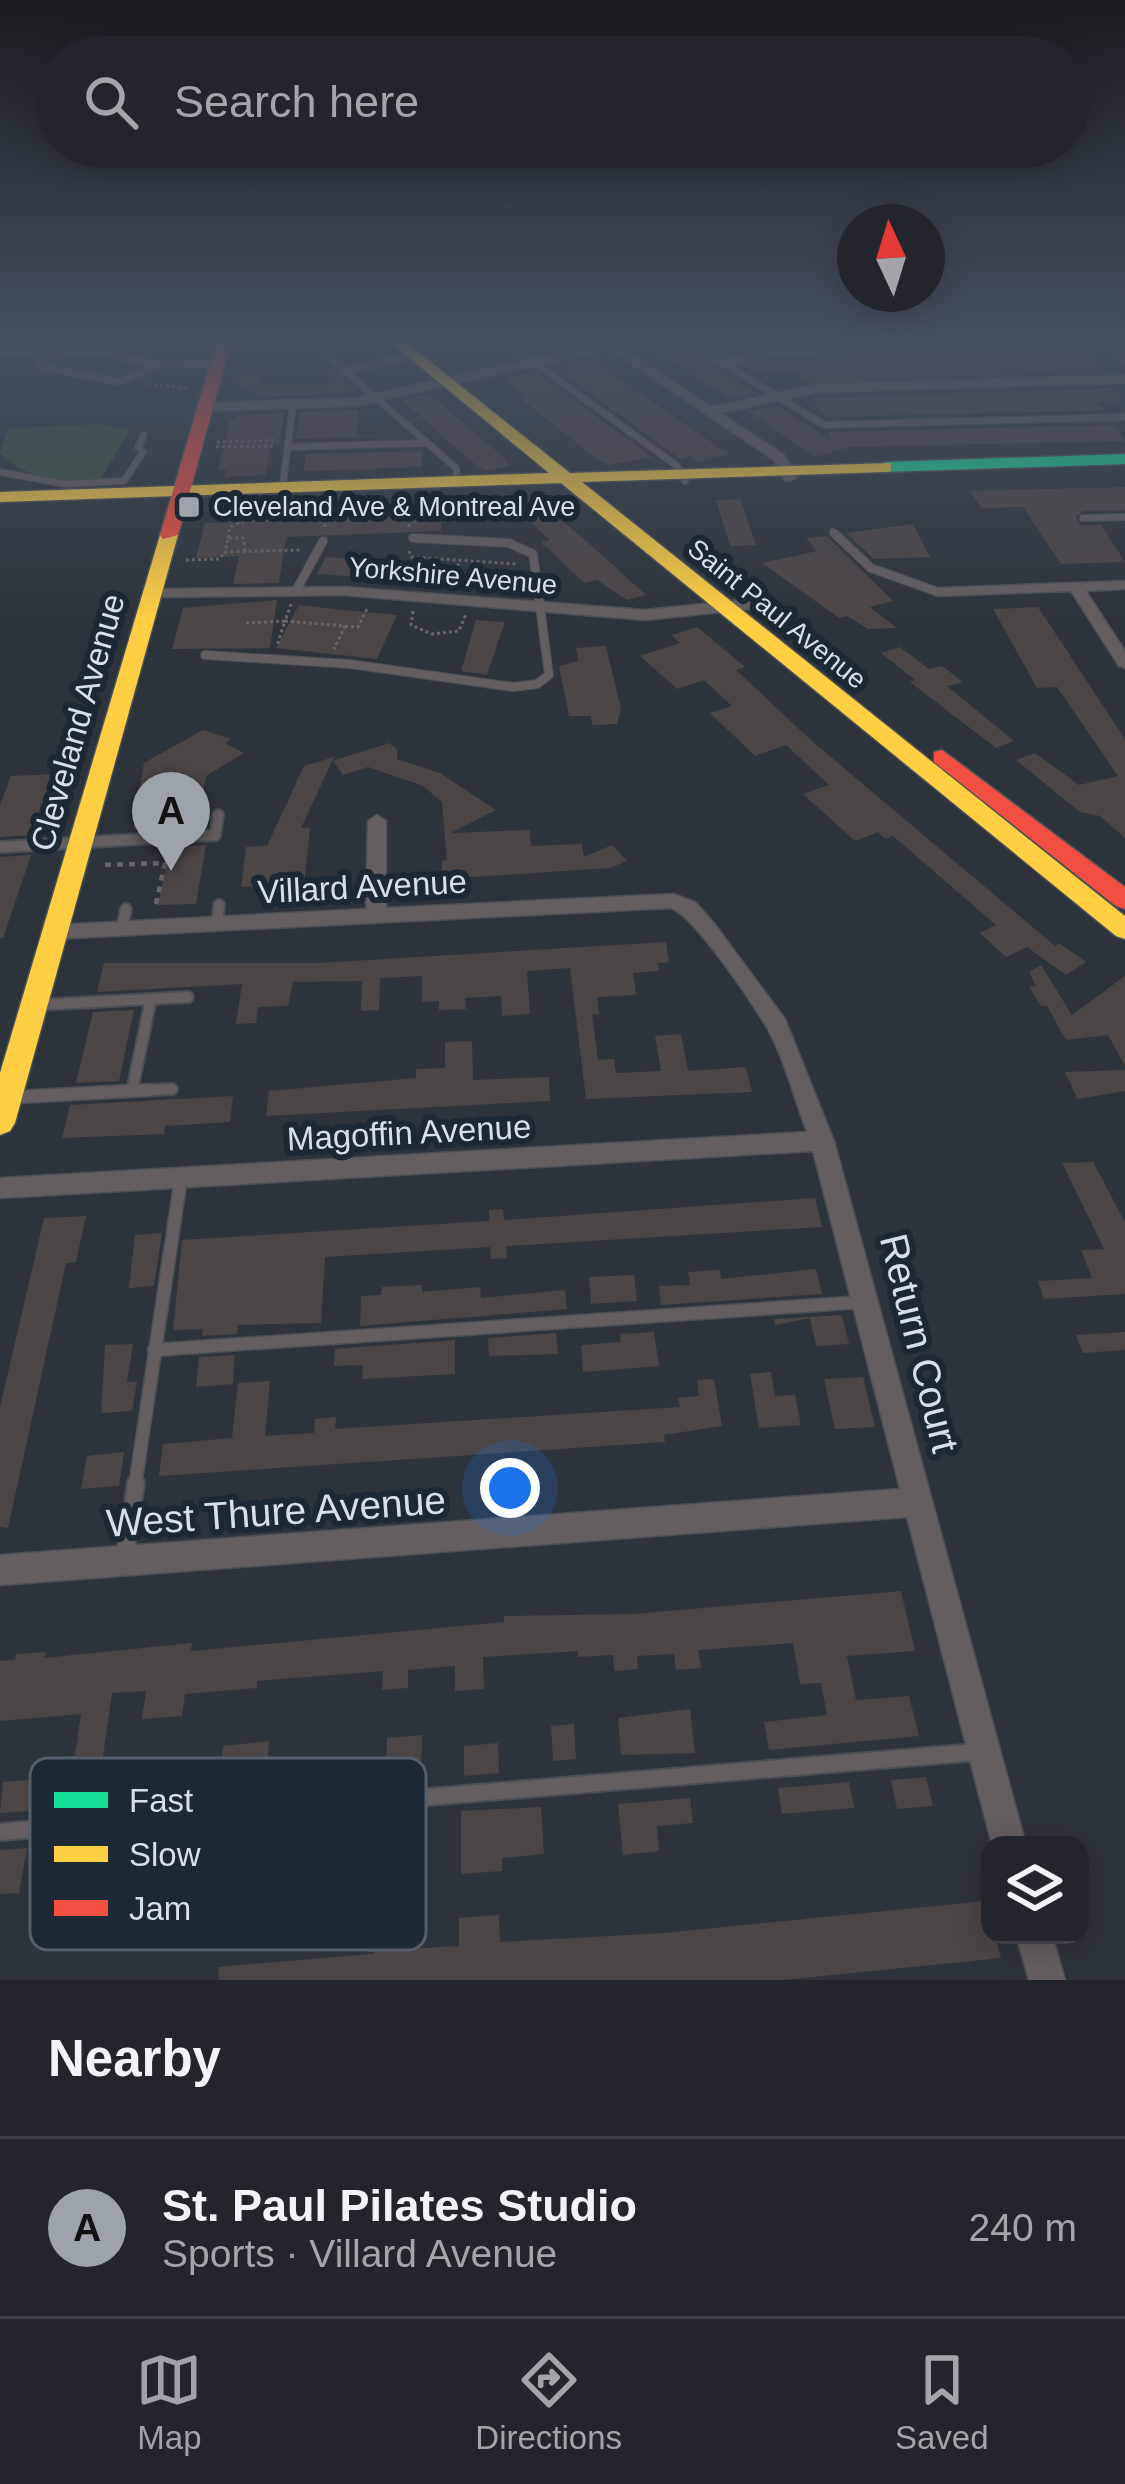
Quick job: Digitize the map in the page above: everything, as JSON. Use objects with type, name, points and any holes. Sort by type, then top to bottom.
[{"type":"street","name":"Cleveland Avenue","points":[[3,1110],[11,1044],[34,1005],[180,494],[191,433]]},
{"type":"street","name":"Saint Paul Avenue","points":[[524,433],[1125,930]]},
{"type":"street","points":[[743,433],[779,458],[788,473]]},
{"type":"street","points":[[0,500],[49,494],[180,494],[1125,463]]},
{"type":"street","points":[[938,592],[1125,585]]},
{"type":"street","points":[[1076,587],[1125,663]]},
{"type":"street","name":"Yorkshire Avenue","points":[[151,592],[295,594],[645,615],[737,606]]},
{"type":"street","name":"Saint Paul Avenue","points":[[737,606],[1125,900]]},
{"type":"street","points":[[376,914],[377,821]]},
{"type":"street","name":"Villard Avenue","points":[[54,932],[124,919],[218,914],[376,914],[673,901]]},
{"type":"street","name":"Return Court","points":[[673,901],[688,907],[706,927],[777,1025],[822,1141],[1007,1836]]},
{"type":"street","name":"Magoffin Avenue","points":[[0,1189],[822,1141]]},
{"type":"street","name":"West Thure Avenue","points":[[0,1570],[917,1502]]},
{"type":"street","points":[[1037,1944],[1047,1980]]},
{"type":"lane","points":[[282,490],[289,433]]},
{"type":"lane","points":[[417,433],[456,468],[457,483]]},
{"type":"lane","points":[[627,433],[683,477]]},
{"type":"lane","points":[[0,472],[49,494],[124,481],[143,452],[138,448],[144,435]]},
{"type":"lane","points":[[288,444],[427,442]]},
{"type":"lane","points":[[1082,518],[1125,517]]},
{"type":"lane","points":[[833,532],[871,568],[938,592]]},
{"type":"lane","points":[[205,655],[327,662],[477,684],[537,684],[549,675],[533,554],[508,543],[413,538]]},
{"type":"lane","points":[[295,594],[320,545]]},
{"type":"lane","points":[[0,847],[215,835],[218,815]]},
{"type":"lane","points":[[34,1005],[188,997]]},
{"type":"lane","points":[[132,1091],[151,999]]},
{"type":"lane","points":[[3,1110],[172,1089]]},
{"type":"lane","points":[[124,1562],[181,1178]]},
{"type":"lane","points":[[154,1350],[867,1301]]},
{"type":"lane","points":[[426,1797],[983,1751]]},
{"type":"lane","points":[[0,1832],[30,1830]]},
{"type":"path","points":[[216,444],[288,444]]},
{"type":"path","points":[[410,497],[409,554],[538,565]]},
{"type":"path","points":[[225,552],[320,545],[324,500]]},
{"type":"path","points":[[186,560],[219,559],[230,526],[248,520],[322,518]]},
{"type":"path","points":[[228,538],[243,538],[245,551]]},
{"type":"path","points":[[449,587],[460,560]]},
{"type":"path","points":[[273,657],[295,594]]},
{"type":"path","points":[[246,623],[358,627],[370,603]]},
{"type":"path","points":[[415,605],[411,625],[432,634],[459,631],[468,609]]},
{"type":"path","points":[[327,662],[345,626]]},
{"type":"path","points":[[105,865],[165,863],[155,908]]},
{"type":"green space","points":[[7,433],[128,433],[100,480],[33,474],[0,452]]},
{"type":"building","points":[[227,433],[281,433],[280,444],[272,444],[265,475],[224,477],[226,470],[218,470]]},
{"type":"building","points":[[297,433],[408,436],[296,439]]},
{"type":"building","points":[[440,433],[476,433],[510,466],[485,470]]},
{"type":"building","points":[[565,433],[620,433],[652,457],[609,465]]},
{"type":"building","points":[[645,433],[699,433],[729,454],[698,462],[690,456],[680,459]]},
{"type":"building","points":[[781,433],[820,433],[831,440],[828,433],[1120,433],[1125,441],[849,447],[815,457]]},
{"type":"building","points":[[422,451],[422,467],[304,471],[306,454]]},
{"type":"building","points":[[1125,487],[1125,510],[1083,511],[1076,517],[1081,525],[1101,525],[1125,562],[1061,564],[1023,507],[981,508],[970,491]]},
{"type":"building","points":[[537,499],[646,595],[627,600],[597,580],[584,583],[541,542],[550,540],[507,500]]},
{"type":"building","points":[[740,499],[756,545],[730,546],[716,500]]},
{"type":"building","points":[[441,505],[441,531],[286,537],[279,583],[233,584],[239,556],[196,558],[205,523],[242,522],[245,510]]},
{"type":"building","points":[[913,524],[930,557],[874,559],[846,533]]},
{"type":"building","points":[[827,536],[893,601],[870,607],[897,628],[868,629],[847,616],[839,618],[762,563],[817,551],[806,538]]},
{"type":"building","points":[[326,557],[370,560],[361,577],[317,574]]},
{"type":"building","points":[[277,600],[270,648],[172,649],[183,608]]},
{"type":"building","points":[[299,605],[397,615],[377,659],[276,648]]},
{"type":"building","points":[[1038,607],[1125,739],[1125,838],[1100,816],[1080,812],[1016,760],[1035,753],[1079,785],[1118,776],[1057,687],[1037,688],[993,609]]},
{"type":"building","points":[[476,620],[505,622],[487,675],[461,671]]},
{"type":"building","points":[[697,627],[745,667],[736,670],[813,742],[1055,946],[1059,943],[1086,962],[1066,975],[1027,947],[1006,957],[980,933],[996,925],[893,836],[885,839],[878,832],[855,841],[803,794],[829,785],[786,745],[755,756],[710,713],[732,706],[704,680],[677,689],[640,656],[680,643],[671,635]]},
{"type":"building","points":[[606,646],[621,709],[617,724],[592,725],[591,716],[569,716],[559,666],[578,661],[576,648]]},
{"type":"building","points":[[900,647],[929,669],[942,666],[963,682],[947,686],[1014,741],[996,748],[910,682],[915,680],[881,653]]},
{"type":"building","points":[[203,730],[231,739],[225,743],[244,753],[206,776],[200,809],[168,811],[165,828],[133,830],[144,763]]},
{"type":"building","points":[[389,743],[397,749],[397,759],[440,773],[496,810],[451,833],[530,830],[531,846],[582,844],[584,857],[612,845],[627,861],[609,868],[442,879],[442,861],[447,860],[442,802],[423,786],[368,767],[343,775],[333,761]]},
{"type":"building","points":[[334,757],[301,828],[310,828],[304,885],[241,887],[246,847],[267,846],[304,766]]},
{"type":"building","points":[[57,774],[37,835],[0,837],[0,805],[11,776]]},
{"type":"building","points":[[206,845],[196,904],[158,905],[170,847]]},
{"type":"building","points":[[31,855],[3,938],[0,938],[0,857]]},
{"type":"building","points":[[666,942],[669,962],[658,963],[659,971],[633,973],[636,995],[597,997],[599,1014],[592,1015],[598,1060],[614,1059],[616,1073],[661,1071],[655,1036],[681,1034],[688,1071],[746,1067],[752,1092],[586,1099],[570,968],[527,971],[530,1014],[502,1016],[501,996],[465,998],[466,1009],[439,1010],[439,1001],[422,1002],[422,976],[380,978],[379,1010],[361,1011],[362,981],[293,982],[288,1006],[258,1007],[256,1023],[236,1024],[242,984],[97,992],[104,963],[319,963]]},
{"type":"building","points":[[1041,965],[1072,1015],[1125,976],[1125,1066],[1108,1035],[1066,1040],[1047,1006],[1041,1006],[1029,987],[1036,986],[1029,972]]},
{"type":"building","points":[[134,1010],[119,1081],[76,1083],[93,1012]]},
{"type":"building","points":[[472,1041],[473,1080],[549,1077],[550,1101],[266,1116],[269,1091],[416,1078],[416,1069],[445,1068],[445,1042]]},
{"type":"building","points":[[1125,1070],[1125,1091],[1077,1099],[1065,1072]]},
{"type":"building","points":[[233,1096],[230,1122],[165,1126],[164,1134],[62,1138],[70,1105]]},
{"type":"building","points":[[1093,1162],[1125,1222],[1125,1294],[1044,1299],[1038,1281],[1092,1278],[1081,1250],[1104,1249],[1062,1163]]},
{"type":"building","points":[[815,1198],[822,1227],[506,1246],[507,1258],[491,1259],[490,1247],[325,1257],[321,1323],[238,1325],[237,1334],[202,1336],[203,1329],[173,1330],[182,1240],[489,1221],[489,1210],[503,1209],[504,1220]]},
{"type":"building","points":[[86,1216],[76,1262],[66,1263],[8,1528],[0,1527],[0,1407],[44,1218]]},
{"type":"building","points":[[162,1233],[154,1286],[129,1288],[135,1235]]},
{"type":"building","points":[[816,1269],[822,1294],[661,1305],[659,1286],[690,1285],[688,1272],[720,1270],[721,1279]]},
{"type":"building","points":[[634,1275],[637,1301],[591,1304],[589,1277]]},
{"type":"building","points":[[422,1285],[422,1292],[480,1287],[481,1298],[565,1290],[567,1309],[360,1326],[361,1296],[381,1295],[382,1287]]},
{"type":"building","points":[[842,1315],[849,1344],[816,1346],[810,1318],[775,1325],[774,1319]]},
{"type":"building","points":[[654,1332],[659,1366],[583,1372],[581,1345],[621,1342],[620,1334]]},
{"type":"building","points":[[1125,1332],[1125,1350],[1083,1353],[1076,1335]]},
{"type":"building","points":[[556,1333],[558,1354],[489,1356],[488,1338]]},
{"type":"building","points":[[455,1340],[455,1374],[362,1379],[363,1365],[334,1366],[335,1349]]},
{"type":"building","points":[[133,1344],[127,1382],[137,1382],[132,1411],[101,1413],[105,1345]]},
{"type":"building","points":[[235,1355],[233,1384],[196,1387],[199,1357]]},
{"type":"building","points":[[771,1372],[775,1396],[795,1395],[801,1425],[759,1428],[750,1374]]},
{"type":"building","points":[[863,1377],[875,1427],[835,1429],[824,1379]]},
{"type":"building","points":[[714,1379],[722,1426],[664,1435],[665,1442],[159,1476],[163,1444],[232,1438],[238,1383],[270,1381],[265,1436],[314,1433],[315,1419],[336,1417],[335,1429],[680,1407],[678,1398],[699,1396],[697,1380]]},
{"type":"building","points":[[124,1452],[119,1486],[81,1489],[87,1456]]},
{"type":"building","points":[[901,1591],[915,1651],[847,1656],[856,1700],[909,1696],[919,1736],[769,1750],[764,1722],[827,1715],[821,1683],[800,1684],[793,1643],[698,1650],[701,1668],[676,1670],[674,1654],[637,1656],[638,1669],[614,1671],[613,1655],[578,1657],[578,1651],[483,1657],[484,1689],[455,1691],[455,1666],[408,1670],[408,1688],[382,1690],[383,1671],[257,1681],[257,1688],[185,1694],[182,1716],[142,1719],[146,1691],[112,1693],[103,1758],[56,1758],[75,1756],[81,1714],[0,1721],[0,1661],[15,1660],[16,1654],[46,1652],[44,1658],[192,1643],[191,1651],[504,1622],[504,1616],[633,1614]]},
{"type":"building","points":[[690,1709],[695,1753],[621,1755],[618,1718]]},
{"type":"building","points":[[574,1724],[576,1759],[553,1761],[551,1726]]},
{"type":"building","points":[[422,1735],[421,1758],[387,1758],[387,1738]]},
{"type":"building","points":[[269,1741],[268,1758],[222,1758],[223,1746]]},
{"type":"building","points":[[498,1743],[499,1773],[464,1776],[464,1746]]},
{"type":"building","points":[[926,1777],[933,1806],[897,1809],[891,1780]]},
{"type":"building","points":[[30,1780],[30,1811],[0,1813],[3,1782]]},
{"type":"building","points":[[849,1782],[854,1808],[782,1814],[778,1788]]},
{"type":"building","points":[[690,1798],[693,1823],[657,1826],[659,1851],[623,1855],[618,1804]]},
{"type":"building","points":[[541,1807],[544,1854],[502,1858],[502,1871],[461,1874],[461,1811]]},
{"type":"building","points":[[27,1848],[19,1893],[0,1894],[0,1850]]},
{"type":"building","points":[[981,1901],[981,1944],[997,1944],[1001,1958],[783,1980],[219,1980],[218,1967],[459,1946],[459,1918],[499,1915],[500,1942],[664,1933]]},
{"type":"traffic: fast","points":[[885,467],[1125,459]]},
{"type":"traffic: slow","points":[[510,433],[1125,930]]},
{"type":"traffic: slow","points":[[0,497],[885,467]]},
{"type":"traffic: slow","points":[[0,1123],[169,535]]},
{"type":"traffic: jam","points":[[169,535],[198,433]]},
{"type":"traffic: jam","points":[[942,757],[1125,900]]},
{"type":"place","name":"Cleveland Ave & Montreal Ave","points":[[189,507]]},
{"type":"place","name":"St. Paul Pilates Studio","points":[[171,871]]}]
